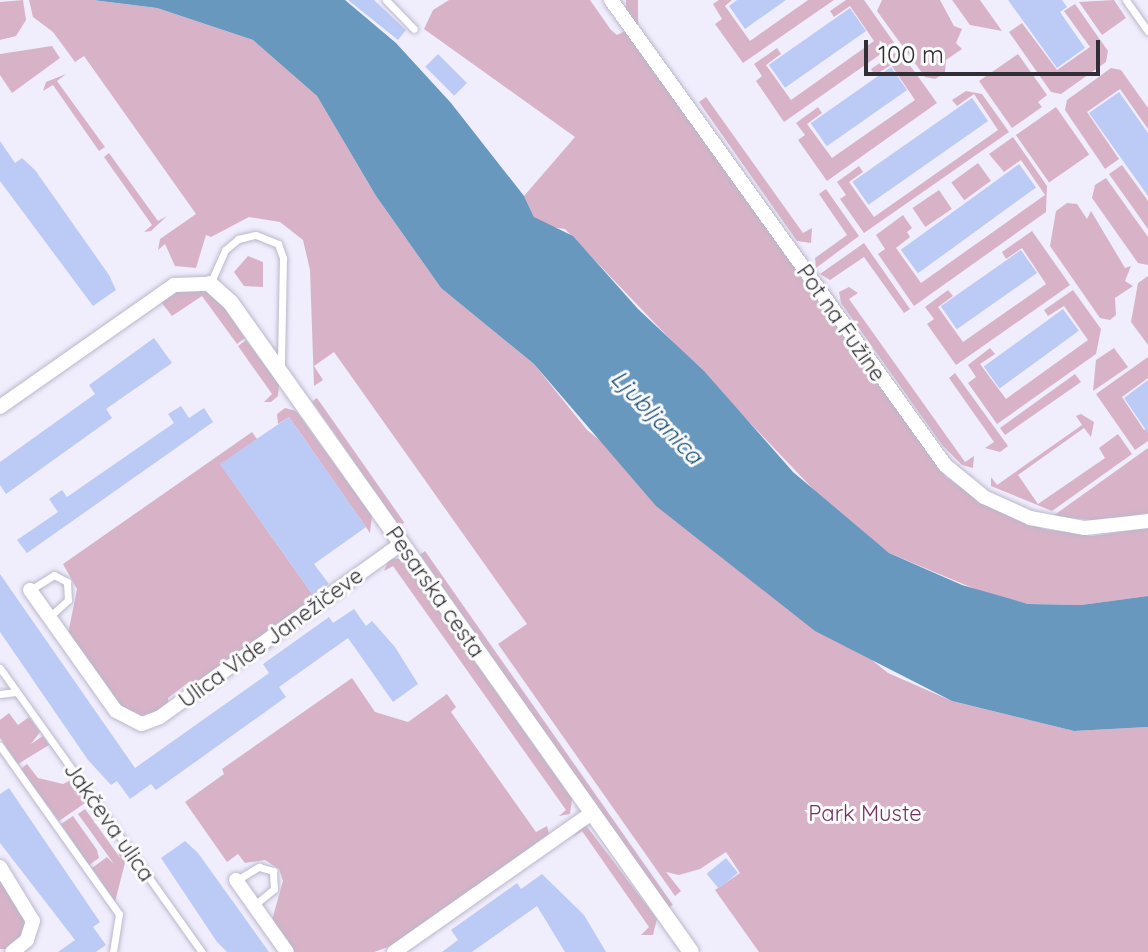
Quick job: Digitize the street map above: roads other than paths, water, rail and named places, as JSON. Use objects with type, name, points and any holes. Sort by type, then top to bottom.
[{"type":"street","name":"Pot na Fužine","points":[[611,0],[945,465],[984,497],[1030,518],[1085,528],[1148,521]]},
{"type":"street","points":[[0,407],[155,297],[181,283],[210,284]]},
{"type":"street","name":"Pesarska cesta","points":[[210,284],[231,303],[691,952]]},
{"type":"street","name":"Ulica Vide Janežičeve","points":[[50,616],[116,711],[137,724],[160,717],[401,544]]},
{"type":"street","points":[[30,590],[50,616]]},
{"type":"street","points":[[394,952],[592,813]]},
{"type":"street","points":[[0,867],[33,921],[27,940],[12,952]]},
{"type":"street","points":[[236,880],[287,952]]},
{"type":"lane","points":[[386,0],[414,29]]},
{"type":"lane","points":[[1126,0],[1148,31]]},
{"type":"lane","points":[[210,284],[225,250],[238,239],[256,235],[278,244],[283,258],[281,374]]},
{"type":"lane","points":[[30,590],[54,575],[67,582],[68,600],[50,616]]},
{"type":"lane","name":"Jakčeva ulica","points":[[0,668],[202,952]]},
{"type":"lane","points":[[0,694],[16,692]]},
{"type":"lane","name":"Jakčeva ulica","points":[[0,746],[119,914],[113,952]]},
{"type":"lane","points":[[236,880],[259,867],[273,871],[274,889],[254,905]]},
{"type":"water","name":"Ljubljanica","points":[[93,0],[345,0],[396,43],[451,103],[524,196],[534,217],[573,236],[638,309],[704,371],[793,472],[889,553],[962,585],[1028,604],[1081,605],[1148,596],[1148,727],[1074,731],[952,701],[815,631],[656,506],[534,364],[441,288],[376,196],[317,96],[253,40],[157,8]]},
{"type":"park label","name":"Park Muste","points":[[865,814]]}]
